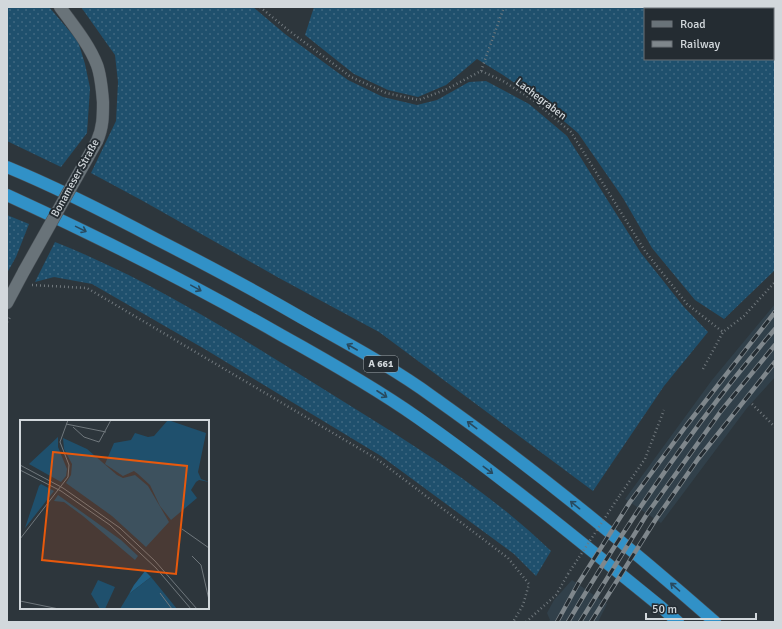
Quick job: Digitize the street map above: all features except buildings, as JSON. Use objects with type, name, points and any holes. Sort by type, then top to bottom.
[{"type":"highway","name":"A 661","points":[[7,167],[78,199],[216,270],[332,335],[431,396],[564,496],[655,569],[715,622]]},
{"type":"highway","name":"A 661","points":[[7,195],[104,240],[185,282],[270,328],[371,387],[418,418],[552,519],[678,622]]},
{"type":"street","name":"Bonameser Straße","points":[[7,302],[97,141],[100,133],[103,112],[102,84],[97,65],[85,42],[60,7]]},
{"type":"path","points":[[260,7],[351,77],[386,93],[418,100],[447,89],[481,71],[504,7]]},
{"type":"path","name":"Lachegraben","points":[[481,71],[503,80],[533,100],[571,132],[645,250],[687,304],[723,332]]},
{"type":"path","points":[[703,369],[723,332],[744,316],[775,282]]},
{"type":"path","points":[[28,290],[32,284],[87,288],[377,459],[508,558],[529,584],[523,605],[513,622]]},
{"type":"path","points":[[7,322],[11,316]]},
{"type":"path","points":[[752,404],[775,427]]},
{"type":"path","points":[[526,622],[556,595],[620,494],[646,459],[664,410]]},
{"type":"shaded area","points":[[7,7],[49,7],[78,41],[90,88],[87,133],[61,167],[7,141]]},
{"type":"shaded area","points":[[81,7],[253,7],[285,34],[348,80],[383,97],[417,105],[437,100],[469,82],[486,81],[529,104],[567,136],[641,253],[684,307],[708,332],[664,386],[593,491],[379,332],[91,173],[116,121],[118,82],[115,55]]},
{"type":"shaded area","points":[[314,7],[775,7],[775,270],[724,319],[695,300],[652,248],[623,198],[578,133],[534,96],[503,75],[477,59],[446,85],[418,97],[388,90],[354,74],[305,35]]},
{"type":"shaded area","points":[[7,215],[29,224],[16,257],[7,273]]},
{"type":"shaded area","points":[[55,242],[91,257],[160,291],[227,329],[413,445],[471,484],[525,527],[551,551],[536,576],[514,554],[381,456],[208,351],[92,284],[54,277],[35,282]]},
{"type":"shaded area","points":[[775,304],[775,377],[747,408],[661,523],[625,499],[712,380]]},
{"type":"shaded area","points":[[572,580],[607,604],[598,622],[548,622],[550,620],[547,613],[554,600]]},
{"type":"railway","points":[[557,622],[578,584],[630,502],[686,426],[775,312]]},
{"type":"railway","points":[[568,622],[615,546],[665,471],[718,399],[775,329]]},
{"type":"railway","points":[[580,622],[647,514],[721,411],[775,345]]},
{"type":"railway","points":[[591,622],[656,519],[698,459],[775,362]]}]
